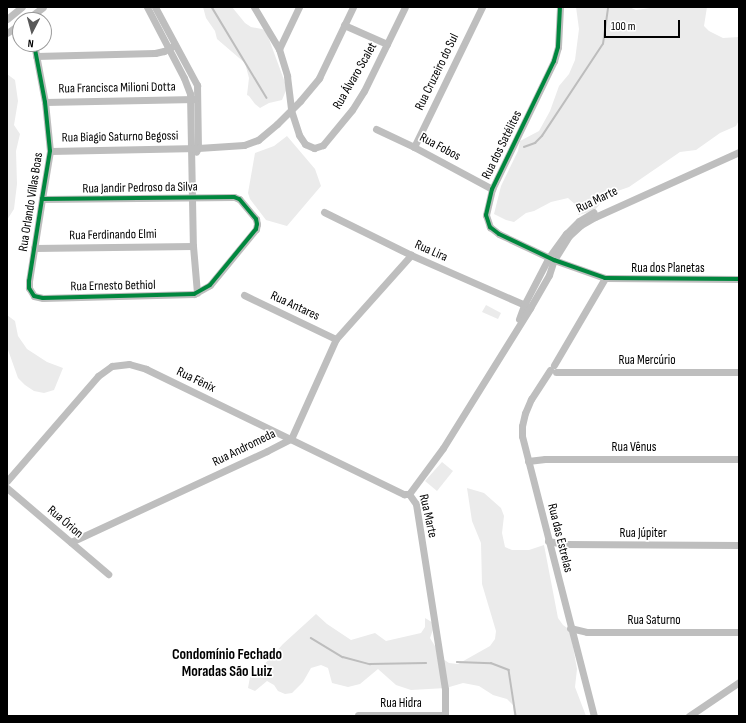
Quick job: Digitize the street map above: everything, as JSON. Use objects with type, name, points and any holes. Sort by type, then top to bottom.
[{"type":"street","points":[[7,19],[22,7]]},
{"type":"street","points":[[147,7],[197,85],[198,99],[193,157],[193,246],[197,293]]},
{"type":"street","points":[[155,7],[188,86],[194,148]]},
{"type":"street","name":"Rua Álvaro Scalet","points":[[254,7],[278,49],[287,76],[291,110],[299,135],[305,144],[314,148],[323,145],[352,110],[364,91],[406,7]]},
{"type":"street","points":[[278,49],[300,7]]},
{"type":"street","name":"Rua Biagio Saturno Begossi","points":[[50,151],[194,148],[244,145],[251,143],[271,130],[319,78],[353,7]]},
{"type":"street","name":"Rua Cruzeiro do Sul","points":[[414,147],[482,7]]},
{"type":"street","name":"Rua dos Satélites","points":[[560,7],[558,47],[554,61],[492,189],[486,216],[490,227],[499,234],[552,259],[596,276]]},
{"type":"street","points":[[344,25],[387,44]]},
{"type":"street","points":[[36,56],[155,53],[172,47]]},
{"type":"street","name":"Rua Orlando Villas Boas","points":[[31,293],[28,281],[50,151],[45,102],[35,52]]},
{"type":"street","name":"Rua Francisca Milioni Dotta","points":[[45,102],[198,99]]},
{"type":"street","name":"Rua Fobos","points":[[376,129],[414,147],[492,189]]},
{"type":"street","name":"Rua Marte","points":[[445,715],[445,689],[416,504],[409,494],[443,448],[516,328],[566,234],[586,216],[739,148]]},
{"type":"street","name":"Rua Marte","points":[[552,259],[569,236],[581,225],[595,217],[739,152]]},
{"type":"street","name":"Rua Jandir Pedroso da Silva","points":[[42,199],[193,197],[238,198],[256,219],[257,226],[210,285],[197,293]]},
{"type":"street","name":"Rua Lira","points":[[324,212],[411,255],[527,306]]},
{"type":"street","name":"Rua Ferdinando Elmi","points":[[34,248],[193,246]]},
{"type":"street","name":"Rua Andromeda","points":[[71,542],[290,439],[336,339],[411,255]]},
{"type":"street","points":[[596,276],[599,291]]},
{"type":"street","name":"Rua dos Planetas","points":[[596,276],[605,278],[739,279]]},
{"type":"street","name":"Rua das Estrelas","points":[[594,716],[524,447],[522,426],[531,399],[553,369],[599,291],[605,278]]},
{"type":"street","name":"Rua Ernesto Bethiol","points":[[31,293],[43,298],[186,295],[197,293]]},
{"type":"street","name":"Rua Antares","points":[[244,295],[336,339]]},
{"type":"street","name":"Rua Fênix","points":[[7,481],[98,376],[112,366],[124,364],[146,369],[404,494],[409,494]]},
{"type":"street","name":"Rua Mercúrio","points":[[553,369],[739,372]]},
{"type":"street","name":"Rua Vênus","points":[[528,461],[545,459],[739,459]]},
{"type":"street","name":"Rua Órion","points":[[7,488],[108,574]]},
{"type":"street","name":"Rua Júpiter","points":[[548,540],[564,544],[739,545]]},
{"type":"street","name":"Rua Saturno","points":[[570,628],[586,632],[739,632]]},
{"type":"street","points":[[689,716],[739,682]]},
{"type":"street","name":"Rua Hidra","points":[[358,715],[445,715]]},
{"type":"shaded area","points":[[203,7],[232,7],[245,23],[251,27],[266,31],[287,88],[282,100],[269,103],[260,108],[247,95],[249,78],[245,63],[217,39],[215,31],[206,18]]},
{"type":"shaded area","points":[[576,7],[629,7],[636,10],[657,7],[707,7],[704,26],[709,31],[723,38],[739,37],[739,120],[736,126],[720,133],[696,150],[680,152],[629,187],[609,194],[594,211],[578,215],[578,207],[568,198],[551,202],[534,211],[526,213],[514,222],[506,220],[494,214],[501,186],[518,151],[520,141],[539,131],[550,111],[559,86],[569,74],[575,60],[579,29]]},
{"type":"shaded area","points":[[7,74],[15,80],[18,101],[14,125],[20,134],[16,151],[17,184],[14,209],[7,220]]},
{"type":"shaded area","points":[[287,136],[315,169],[321,186],[287,226],[266,220],[250,199],[248,193],[255,153],[274,146]]},
{"type":"shaded area","points":[[486,305],[501,313],[498,319],[482,312]]},
{"type":"shaded area","points":[[7,315],[15,321],[18,336],[27,349],[47,362],[63,368],[54,390],[44,393],[34,391],[18,378],[7,347]]},
{"type":"shaded area","points":[[442,462],[453,471],[437,491],[425,481]]},
{"type":"shaded area","points":[[467,488],[484,493],[501,508],[504,516],[502,533],[505,547],[512,550],[529,550],[544,545],[558,618],[563,625],[570,630],[577,669],[575,687],[586,716],[514,716],[513,705],[507,699],[493,695],[479,686],[463,683],[446,688],[411,690],[396,685],[378,669],[360,684],[348,687],[332,683],[328,668],[321,665],[311,668],[303,682],[292,693],[285,694],[278,691],[274,685],[267,681],[255,691],[248,688],[250,677],[316,614],[327,624],[351,640],[375,633],[386,641],[421,633],[425,627],[425,618],[435,624],[430,638],[443,659],[449,663],[458,664],[490,646],[495,639],[496,631],[482,584],[481,543],[472,521]]},
{"type":"waterway","points":[[212,7],[267,98]]},
{"type":"waterway","points":[[524,147],[535,143],[542,136],[603,44],[608,7]]},
{"type":"waterway","points":[[311,638],[343,657],[370,664],[426,663]]},
{"type":"waterway","points":[[457,662],[491,663],[509,670],[516,716]]},
{"type":"cycle path","points":[[560,7],[558,47],[554,61],[492,189],[486,215],[490,227],[499,234],[554,260],[605,278],[739,279]]},
{"type":"cycle path","points":[[36,52],[45,102],[50,151],[42,199]]},
{"type":"cycle path","points":[[234,197],[239,199],[256,219],[257,224],[256,229],[210,285],[194,294],[43,298],[34,296],[29,288],[42,199],[234,197]]},
{"type":"district","name":"Condomínio Fechado Moradas São Luiz","points":[[227,662]]}]
